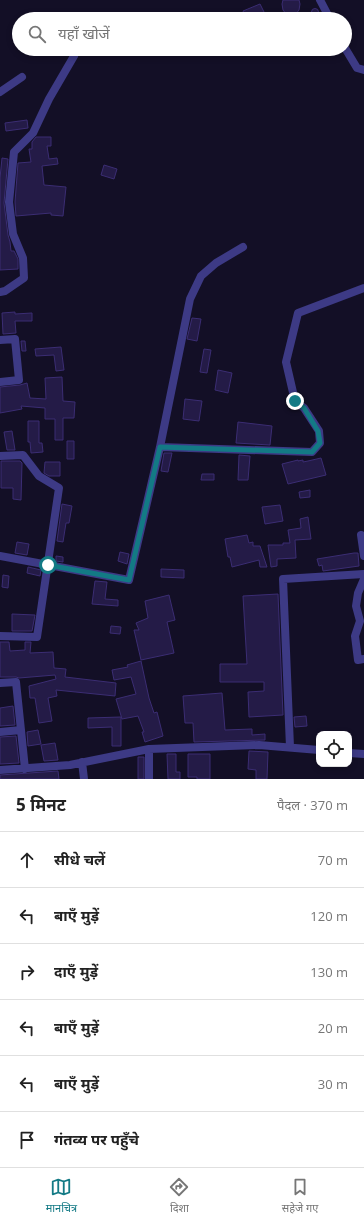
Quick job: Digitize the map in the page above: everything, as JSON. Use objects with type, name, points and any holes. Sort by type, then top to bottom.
[{"type":"street","points":[[320,0],[326,12]]},
{"type":"street","points":[[0,292],[5,291],[24,278],[23,258],[13,234],[9,202],[14,152],[33,134],[49,99],[74,56]]},
{"type":"street","points":[[350,56],[358,68],[364,70]]},
{"type":"street","points":[[0,92],[22,77]]},
{"type":"street","points":[[0,556],[129,580],[160,447],[190,299],[201,276],[216,263],[243,247]]},
{"type":"street","points":[[160,447],[312,452],[320,443],[318,431],[304,408],[295,401],[286,362],[298,313],[364,288]]},
{"type":"street","points":[[0,340],[15,339],[19,380],[0,382]]},
{"type":"street","points":[[0,456],[23,456],[39,476],[59,488],[37,637],[0,636]]},
{"type":"street","points":[[361,535],[364,556]]},
{"type":"street","points":[[290,747],[283,579],[364,574]]},
{"type":"street","points":[[364,579],[358,593],[356,606],[360,621],[355,636],[358,660],[364,659]]},
{"type":"street","points":[[0,683],[16,682],[25,769]]},
{"type":"street","points":[[0,732],[21,730]]},
{"type":"street","points":[[0,770],[70,765],[149,749],[259,745],[316,750]]},
{"type":"street","points":[[149,749],[149,779]]},
{"type":"street","points":[[352,753],[364,754]]},
{"type":"street","points":[[82,762],[84,779]]},
{"type":"building","points":[[283,0],[299,0],[299,10],[297,12],[285,12],[282,4]]},
{"type":"building","points":[[260,4],[264,12],[243,12]]},
{"type":"building","points":[[315,9],[318,12],[312,12]]},
{"type":"building","points":[[27,120],[28,128],[6,131],[5,123]]},
{"type":"building","points":[[36,137],[51,137],[51,146],[47,146],[49,159],[57,158],[58,164],[42,166],[44,185],[66,187],[63,216],[51,215],[51,213],[16,216],[15,202],[18,163],[31,162],[29,149],[32,149],[32,142]]},
{"type":"building","points":[[2,158],[8,159],[4,203],[11,251],[14,251],[18,259],[18,269],[0,270],[0,178]]},
{"type":"building","points":[[104,165],[117,169],[114,179],[101,175]]},
{"type":"building","points":[[15,312],[15,314],[32,313],[32,321],[15,321],[16,333],[3,334],[2,313]]},
{"type":"building","points":[[192,318],[201,319],[197,341],[187,339]]},
{"type":"building","points":[[21,341],[25,341],[26,351],[22,351]]},
{"type":"building","points":[[61,347],[64,370],[56,371],[54,355],[36,356],[35,349]]},
{"type":"building","points":[[204,349],[211,350],[207,373],[200,372]]},
{"type":"building","points":[[218,370],[232,373],[228,393],[215,390]]},
{"type":"building","points":[[62,377],[63,401],[75,402],[74,418],[63,418],[63,440],[55,440],[55,419],[45,419],[45,408],[21,406],[22,409],[0,413],[0,387],[27,383],[30,398],[46,399],[45,378]]},
{"type":"building","points":[[185,399],[202,401],[199,421],[183,419]]},
{"type":"building","points":[[28,421],[39,421],[39,443],[42,443],[43,452],[31,453],[30,442],[28,442]]},
{"type":"building","points":[[238,422],[272,426],[270,445],[236,443]]},
{"type":"building","points":[[12,431],[15,450],[7,450],[4,432]]},
{"type":"building","points":[[67,441],[74,441],[74,459],[67,459]]},
{"type":"building","points":[[164,453],[172,453],[168,472],[161,471]]},
{"type":"building","points":[[239,455],[250,456],[248,480],[238,480]]},
{"type":"building","points":[[321,458],[326,475],[288,484],[282,464],[298,460],[303,460],[303,462]]},
{"type":"building","points":[[1,461],[20,461],[22,463],[21,500],[13,499],[13,488],[1,488]]},
{"type":"building","points":[[45,462],[60,462],[60,476],[49,476],[44,473]]},
{"type":"building","points":[[202,474],[214,474],[214,480],[201,480]]},
{"type":"building","points":[[310,490],[310,497],[300,498],[299,492]]},
{"type":"building","points":[[62,504],[72,506],[69,523],[66,523],[63,542],[57,541]]},
{"type":"building","points":[[280,505],[283,521],[265,524],[262,507]]},
{"type":"building","points":[[308,517],[311,539],[295,540],[296,558],[277,559],[277,566],[271,567],[268,545],[283,545],[283,543],[290,543],[288,530],[301,528],[300,519]]},
{"type":"building","points":[[247,535],[249,543],[253,542],[253,546],[260,546],[267,567],[260,567],[259,560],[232,567],[230,557],[228,557],[225,539]]},
{"type":"building","points":[[17,542],[29,544],[27,555],[15,553]]},
{"type":"building","points":[[120,552],[129,554],[127,564],[118,561]]},
{"type":"building","points":[[358,553],[359,566],[323,571],[322,565],[319,566],[317,559]]},
{"type":"building","points":[[56,556],[63,557],[63,562],[56,561]]},
{"type":"building","points":[[28,567],[41,570],[40,576],[27,573]]},
{"type":"building","points":[[161,569],[184,570],[184,578],[161,577]]},
{"type":"building","points":[[3,575],[9,576],[8,588],[2,587]]},
{"type":"building","points":[[95,581],[107,582],[105,599],[118,600],[118,606],[92,604]]},
{"type":"building","points":[[278,594],[283,715],[249,717],[248,692],[264,691],[264,682],[220,682],[220,664],[247,664],[243,596]]},
{"type":"building","points":[[169,595],[175,620],[167,622],[174,653],[141,660],[134,630],[139,630],[136,623],[148,618],[145,601]]},
{"type":"building","points":[[12,614],[35,615],[32,631],[12,631]]},
{"type":"building","points":[[111,626],[121,627],[120,634],[110,633]]},
{"type":"building","points":[[0,642],[9,642],[10,651],[25,650],[25,642],[31,642],[30,653],[53,652],[54,668],[66,669],[65,677],[116,683],[115,696],[56,690],[57,696],[48,698],[52,721],[39,723],[35,698],[30,698],[29,686],[56,679],[55,675],[19,678],[0,677]]},
{"type":"building","points":[[141,661],[149,698],[154,713],[157,712],[163,736],[145,742],[142,732],[144,732],[138,716],[122,719],[116,699],[136,694],[131,677],[114,680],[112,670],[128,667],[127,665]]},
{"type":"building","points":[[222,693],[225,730],[252,729],[252,735],[265,734],[265,740],[194,742],[193,723],[185,723],[183,696]]},
{"type":"building","points":[[13,706],[15,725],[0,726],[0,708]]},
{"type":"building","points":[[306,716],[307,726],[295,727],[294,717]]},
{"type":"building","points":[[121,717],[121,746],[112,746],[112,727],[88,728],[88,718]]},
{"type":"building","points":[[38,730],[41,744],[28,746],[27,732]]},
{"type":"building","points":[[16,736],[19,763],[0,764],[0,737]]},
{"type":"building","points":[[55,743],[58,760],[44,761],[41,745]]},
{"type":"building","points":[[249,751],[268,752],[267,779],[256,779],[256,770],[248,769]]},
{"type":"building","points":[[167,754],[176,754],[176,772],[180,772],[180,779],[168,779]]},
{"type":"building","points":[[188,754],[210,754],[210,779],[188,777]]},
{"type":"building","points":[[138,757],[144,757],[144,779],[138,779]]},
{"type":"building","points":[[58,771],[59,779],[0,779],[0,775]]},
{"type":"route","points":[[48,565],[129,580],[160,447],[312,452],[320,443],[318,431],[304,408],[295,401]]}]
